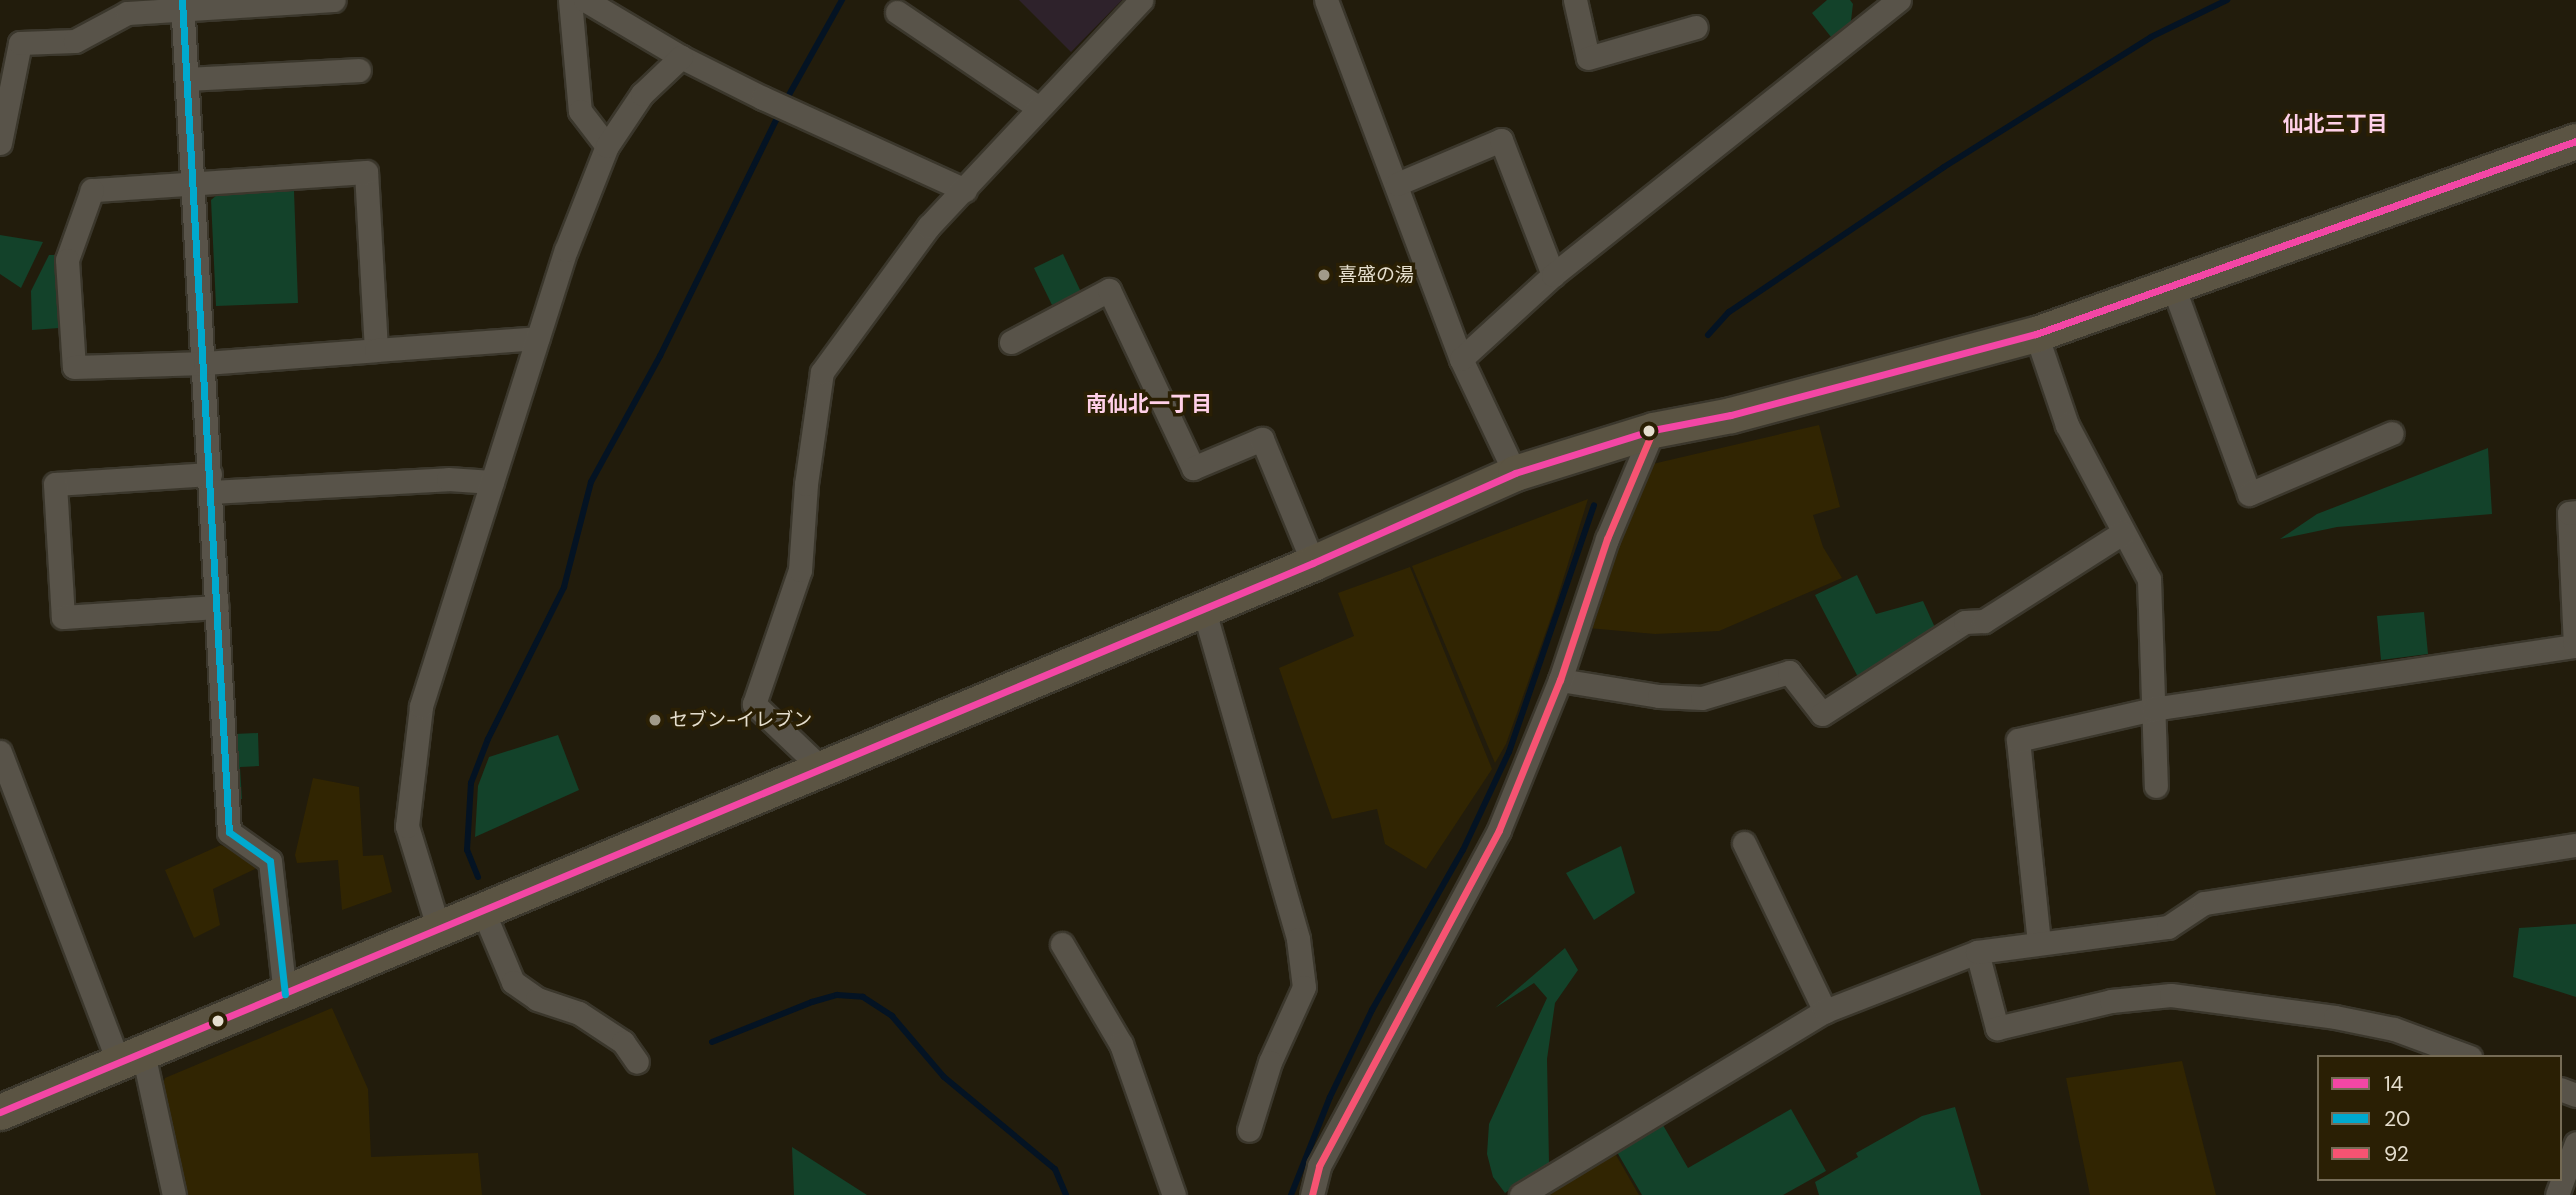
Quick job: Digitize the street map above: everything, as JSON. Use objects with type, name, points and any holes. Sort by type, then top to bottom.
[{"type":"main road","points":[[0,1112],[136,1063],[285,994],[818,766],[1313,563],[1516,473],[1653,430],[1731,415],[2036,334],[2576,141]]},
{"type":"street","points":[[0,143],[20,43],[75,41],[127,13],[182,4],[334,0]]},
{"type":"street","points":[[570,0],[580,111],[607,146]]},
{"type":"street","points":[[584,0],[615,7],[681,57],[965,190]]},
{"type":"street","points":[[818,766],[754,704],[800,570],[806,484],[822,372],[929,226],[1141,0]]},
{"type":"street","points":[[1326,0],[1461,359],[1516,473]]},
{"type":"street","points":[[1575,0],[1588,58],[1696,27]]},
{"type":"street","points":[[1461,359],[1553,275],[1899,0]]},
{"type":"street","points":[[182,4],[195,184],[229,832],[270,861],[285,994]]},
{"type":"street","points":[[897,12],[1039,108]]},
{"type":"street","points":[[439,930],[407,826],[421,706],[538,338],[607,146],[642,94],[681,57]]},
{"type":"street","points":[[188,79],[359,70]]},
{"type":"street","points":[[1397,184],[1501,140],[1553,275]]},
{"type":"street","points":[[376,350],[366,172],[92,190],[67,260],[74,367],[205,363],[538,338]]},
{"type":"street","points":[[2173,286],[2249,494],[2392,432]]},
{"type":"street","points":[[1011,342],[1109,290],[1193,468],[1262,439],[1313,563]]},
{"type":"street","points":[[2036,334],[2067,425],[2122,533],[2149,579],[2156,786]]},
{"type":"street","points":[[1312,1195],[1319,1166],[1499,830],[1560,681],[1607,539],[1653,430]]},
{"type":"street","points":[[217,607],[63,617],[55,484],[447,479],[492,482]]},
{"type":"street","points":[[2039,943],[2018,740],[2153,709],[2575,646],[2569,513],[2576,512]]},
{"type":"street","points":[[1560,681],[1659,696],[1702,698],[1789,673],[1822,714],[1965,622],[1984,621],[2122,533]]},
{"type":"street","points":[[1203,607],[1298,939],[1304,987],[1270,1062],[1249,1130]]},
{"type":"street","points":[[0,751],[136,1063],[174,1195]]},
{"type":"street","points":[[1744,843],[1825,1011]]},
{"type":"street","points":[[1521,1195],[1825,1011],[1977,952],[2168,926],[2204,904],[2576,845]]},
{"type":"street","points":[[482,911],[513,982],[537,999],[579,1013],[624,1042],[636,1062]]},
{"type":"street","points":[[1062,944],[1121,1044],[1174,1195]]},
{"type":"street","points":[[1977,952],[1997,1028],[2111,1001],[2171,995],[2335,1017],[2393,1029],[2464,1055]]},
{"type":"street","points":[[2557,1195],[2576,1143]]},
{"type":"shaded area","points":[[1019,0],[1122,0],[1071,52]]},
{"type":"shaded area","points":[[1819,425],[1840,507],[1813,515],[1823,547],[1842,578],[1719,631],[1655,634],[1588,628],[1644,466]]},
{"type":"shaded area","points":[[1588,499],[1554,609],[1506,744],[1495,763],[1412,566]]},
{"type":"shaded area","points":[[1410,567],[1492,769],[1426,869],[1385,844],[1377,809],[1332,819],[1279,668],[1354,636],[1338,593]]},
{"type":"shaded area","points":[[313,778],[359,787],[363,856],[383,855],[392,892],[342,910],[338,860],[297,863],[295,855]]},
{"type":"shaded area","points":[[221,845],[255,861],[255,869],[213,889],[220,925],[194,938],[165,870]]},
{"type":"shaded area","points":[[332,1008],[368,1089],[371,1157],[478,1153],[482,1195],[185,1195],[161,1091],[165,1078]]},
{"type":"shaded area","points":[[2182,1061],[2216,1195],[2090,1195],[2066,1078]]},
{"type":"shaded area","points":[[1612,1148],[1639,1195],[1535,1195]]},
{"type":"green space","points":[[1827,0],[1850,0],[1853,4],[1850,29],[1835,42],[1812,13]]},
{"type":"green space","points":[[294,191],[298,303],[216,306],[211,200],[218,194]]},
{"type":"green space","points":[[0,235],[43,242],[21,288],[0,274]]},
{"type":"green space","points":[[1063,254],[1081,292],[1052,305],[1034,268]]},
{"type":"green space","points":[[49,255],[55,255],[59,328],[32,330],[31,291]]},
{"type":"green space","points":[[2488,448],[2492,514],[2337,527],[2280,539],[2317,514]]},
{"type":"green space","points":[[1857,575],[1876,614],[1923,601],[1937,632],[1859,679],[1815,595]]},
{"type":"green space","points":[[2424,612],[2428,654],[2381,660],[2377,616]]},
{"type":"green space","points":[[258,733],[259,766],[240,767],[242,799],[237,799],[234,734]]},
{"type":"green space","points":[[558,735],[579,790],[475,837],[478,786],[489,757]]},
{"type":"green space","points":[[1621,846],[1635,893],[1594,920],[1566,873]]},
{"type":"green space","points":[[2576,924],[2576,997],[2513,977],[2519,928]]},
{"type":"green space","points":[[1565,948],[1578,970],[1555,1003],[1547,1059],[1549,1163],[1505,1193],[1493,1177],[1487,1154],[1489,1124],[1547,998],[1534,983],[1495,1008]]},
{"type":"green space","points":[[1955,1107],[1981,1195],[1819,1195],[1815,1182],[1858,1157],[1856,1153],[1922,1116]]},
{"type":"green space","points":[[1791,1109],[1826,1171],[1783,1195],[1642,1195],[1614,1147],[1660,1120],[1688,1168]]},
{"type":"green space","points":[[792,1147],[867,1195],[794,1195]]},
{"type":"waterway","points":[[785,102],[842,0]]},
{"type":"waterway","points":[[1708,335],[1729,312],[1944,167],[2151,37],[2227,0]]},
{"type":"waterway","points":[[478,877],[467,850],[471,783],[488,739],[564,587],[591,482],[660,356],[780,112]]},
{"type":"waterway","points":[[1291,1195],[1330,1097],[1372,1010],[1463,850],[1509,752],[1594,505]]},
{"type":"waterway","points":[[712,1042],[812,1002],[837,995],[863,997],[892,1016],[944,1077],[1055,1169],[1066,1195]]},
{"type":"transit line","name":"20","points":[[182,0],[229,832],[270,861],[285,994]]},
{"type":"transit line","name":"14","points":[[0,1112],[1313,563],[1515,473],[1653,430],[1731,415],[2036,334],[2576,141]]},
{"type":"transit line","name":"92","points":[[1312,1195],[1319,1166],[1499,830],[1560,680],[1607,539],[1653,430]]},
{"type":"place","name":"喜盛の湯","points":[[1324,275]]},
{"type":"place","name":"セブン-イレブン","points":[[655,720]]},
{"type":"district","name":"仙北三丁目","points":[[2335,124]]},
{"type":"district","name":"南仙北一丁目","points":[[1149,404]]}]
